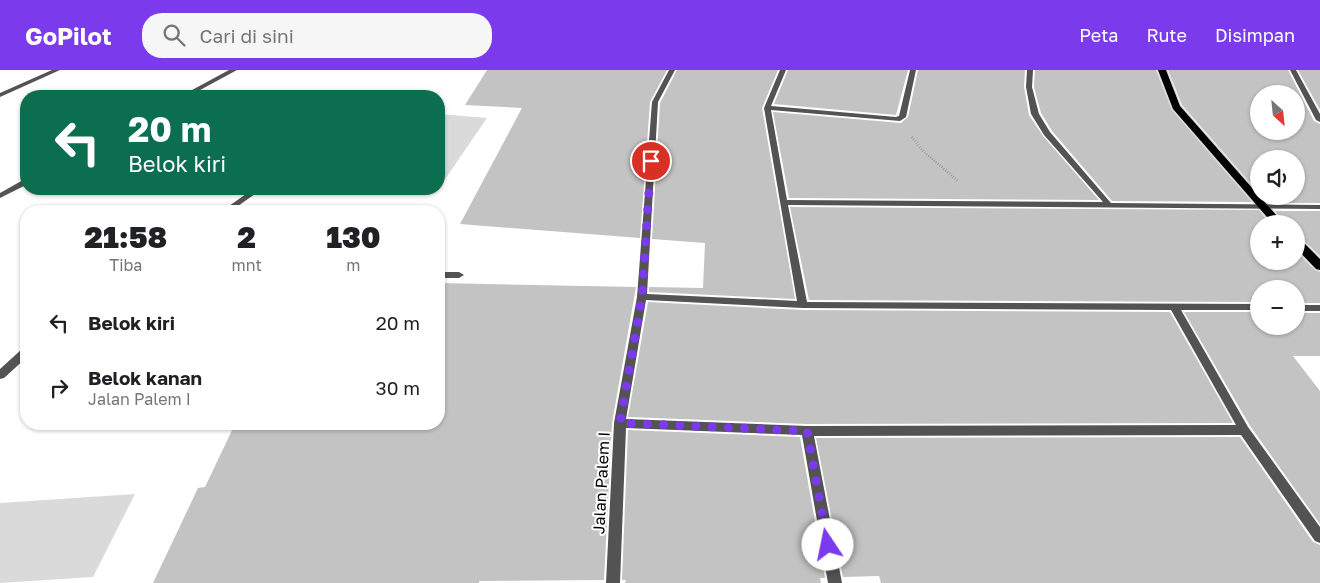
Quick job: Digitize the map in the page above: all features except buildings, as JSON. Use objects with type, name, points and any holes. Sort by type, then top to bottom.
[{"type":"main road","points":[[1162,70],[1176,107],[1270,215]]},
{"type":"main road","points":[[1305,250],[1320,266]]},
{"type":"street","points":[[0,95],[57,70]]},
{"type":"street","points":[[196,90],[234,70]]},
{"type":"street","name":"Jalan Palem I","points":[[613,583],[620,423],[642,297],[656,102],[672,70]]},
{"type":"street","points":[[783,70],[767,108],[803,305]]},
{"type":"street","points":[[767,108],[897,119],[902,117],[913,70]]},
{"type":"street","points":[[1030,70],[1029,87],[1035,114],[1047,133],[1110,206]]},
{"type":"street","points":[[1293,70],[1320,120]]},
{"type":"street","points":[[0,196],[20,185]]},
{"type":"street","points":[[235,205],[249,195]]},
{"type":"street","points":[[783,202],[1239,208],[1262,206],[1320,207]]},
{"type":"street","points":[[445,275],[459,275]]},
{"type":"street","points":[[642,297],[803,305],[1250,307]]},
{"type":"street","points":[[1174,307],[1244,430],[1320,537]]},
{"type":"street","points":[[1305,308],[1320,308]]},
{"type":"street","points":[[0,375],[20,357]]},
{"type":"street","points":[[620,423],[807,431],[1244,430]]},
{"type":"street","points":[[807,431],[835,583]]},
{"type":"path","points":[[897,119],[922,150],[959,181]]},
{"type":"shaded area","points":[[445,114],[487,118],[445,179]]},
{"type":"shaded area","points":[[135,494],[93,577],[0,583],[0,503]]},
{"type":"route","points":[[651,161],[642,297],[620,423],[807,431],[828,545]]}]
